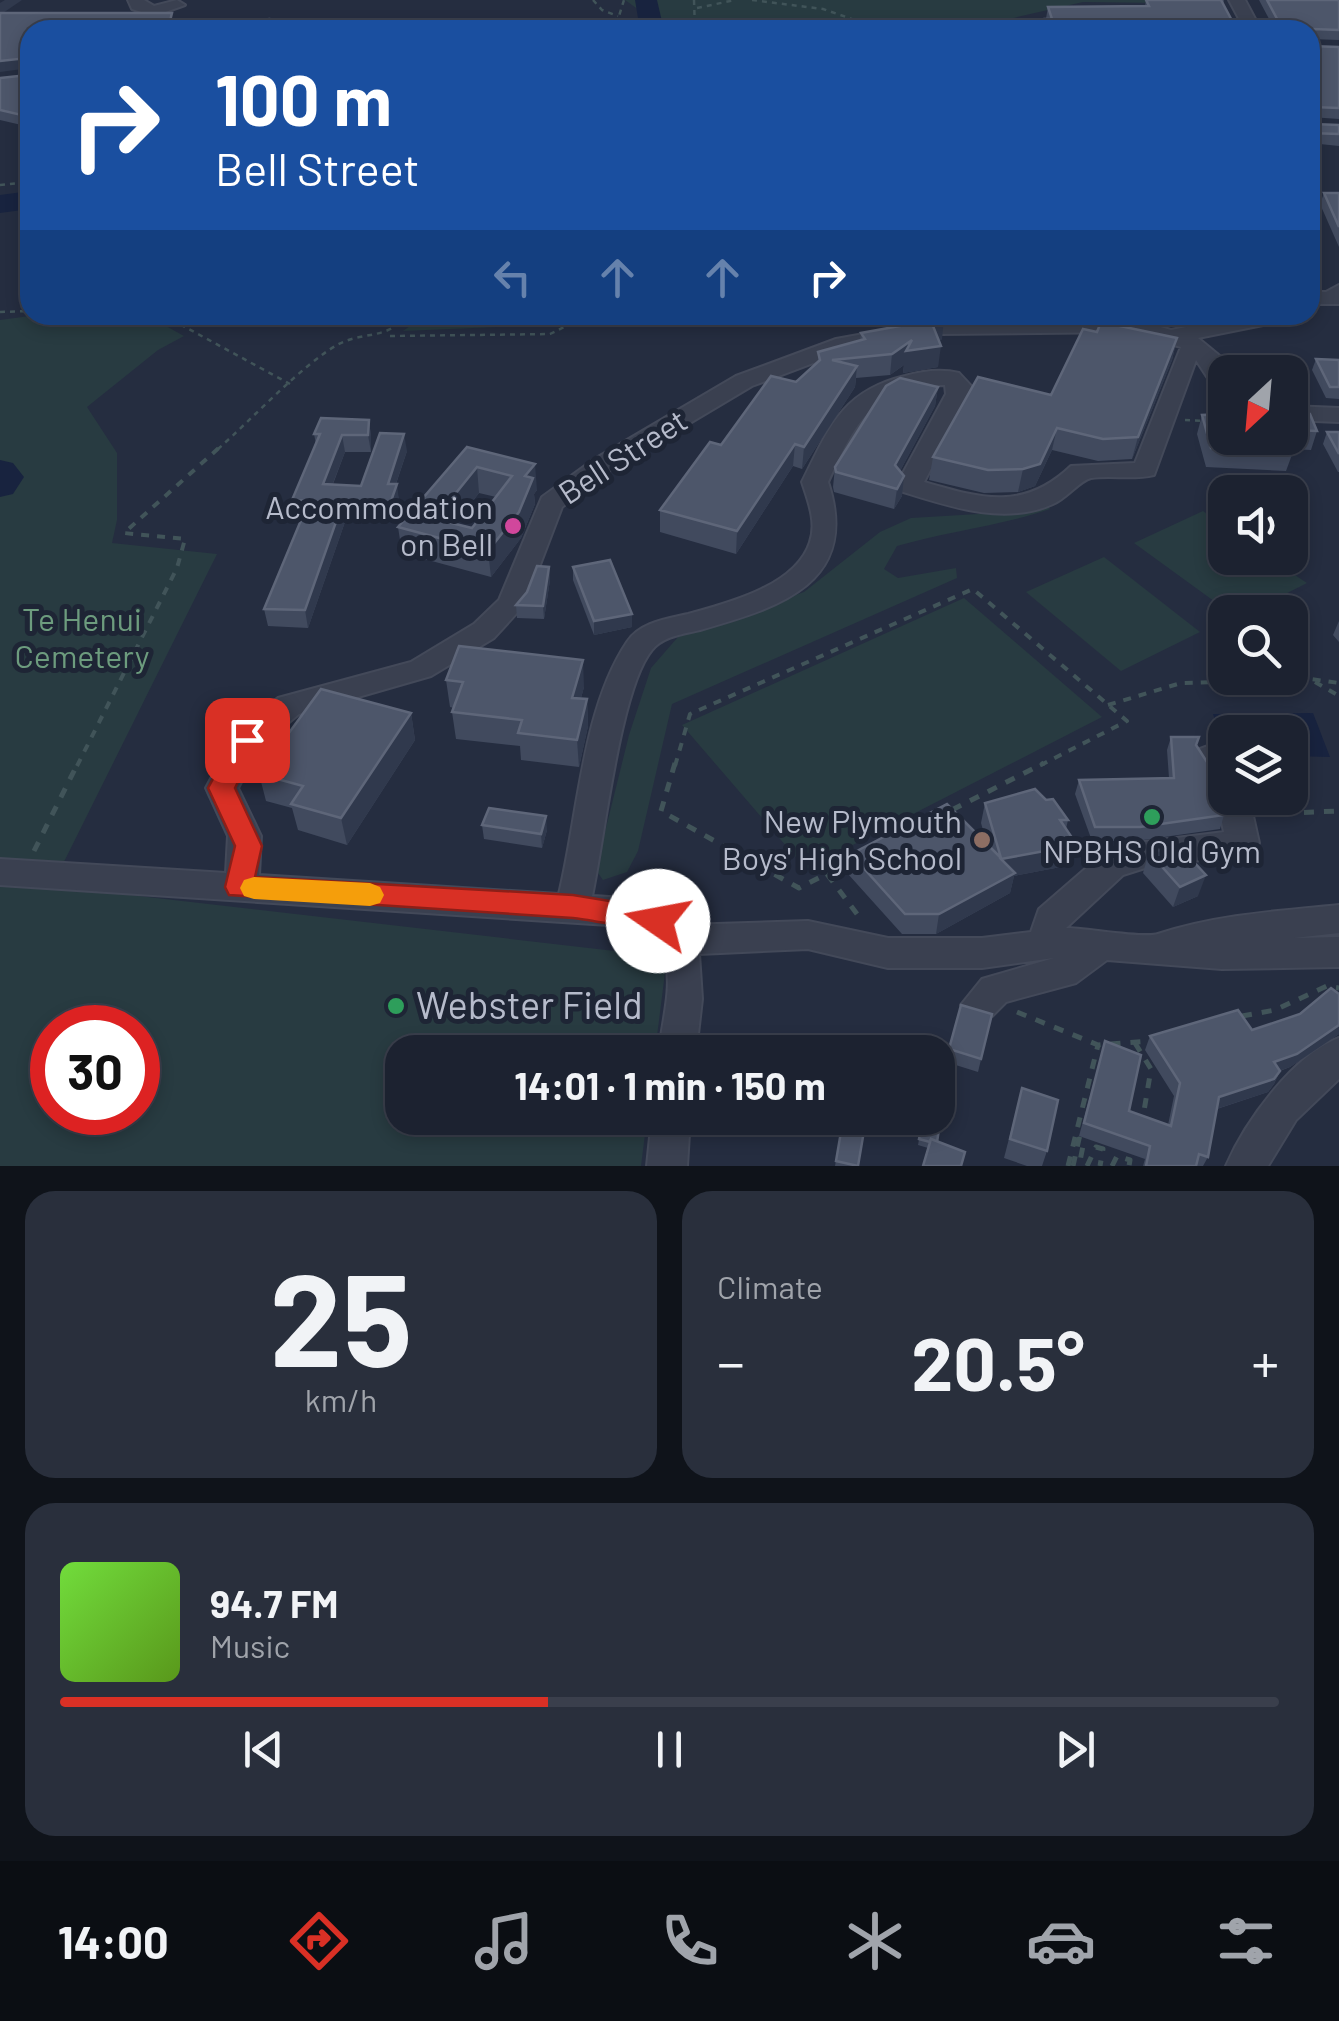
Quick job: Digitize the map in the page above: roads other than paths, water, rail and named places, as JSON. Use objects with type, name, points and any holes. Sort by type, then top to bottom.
[{"type":"street","points":[[136,0],[137,6],[145,10],[178,3],[197,5]]},
{"type":"street","points":[[1320,298],[1332,299],[1335,279]]},
{"type":"street","name":"Bell Street","points":[[238,887],[248,846],[222,788],[247,740],[289,706],[421,669],[484,631],[511,604],[551,503],[602,465],[744,381],[844,344],[941,327],[1022,325]]},
{"type":"street","name":"Bell Street","points":[[1132,325],[1187,342]]},
{"type":"street","points":[[1187,342],[1240,325]]},
{"type":"street","points":[[1187,342],[1208,358]]},
{"type":"street","points":[[573,906],[612,722],[637,648],[648,635],[736,609],[784,588],[820,558],[829,528],[814,482],[852,412],[882,391],[929,376],[952,378],[960,387],[958,394],[908,486],[973,505],[1009,508],[1064,491],[1080,471],[1145,470],[1187,353],[1187,342]]},
{"type":"street","points":[[1308,413],[1339,415]]},
{"type":"street","points":[[1045,945],[1050,919],[1111,866],[1144,855],[1243,843],[1237,815]]},
{"type":"street","points":[[11,873],[624,912],[658,921],[676,940],[684,974],[679,1035]]},
{"type":"street","points":[[1141,948],[1215,932],[1339,918]]},
{"type":"street","points":[[676,940],[808,935],[888,953],[982,954],[1045,945],[1102,944],[1222,954],[1339,952]]},
{"type":"street","points":[[982,1002],[995,990],[1062,972],[1102,944]]},
{"type":"street","points":[[1246,1166],[1282,1108],[1339,1055]]},
{"type":"street","points":[[667,1166],[670,1135]]},
{"type":"water","points":[[1313,713],[1330,757],[1308,756],[1308,715],[1213,714]]},
{"type":"waterway","points":[[646,0],[650,20]]},
{"type":"waterway","points":[[0,204],[20,201]]},
{"type":"waterway","points":[[0,471],[6,477],[0,486]]},
{"type":"place","name":"Accommodation on Bell","points":[[513,526]]},
{"type":"place","name":"NPBHS Old Gym","points":[[1152,817]]},
{"type":"place","name":"New Plymouth Boys' High School","points":[[982,840]]},
{"type":"place","name":"Webster Field","points":[[396,1006]]},
{"type":"park label","name":"Te Henui Cemetery","points":[[82,638]]}]
